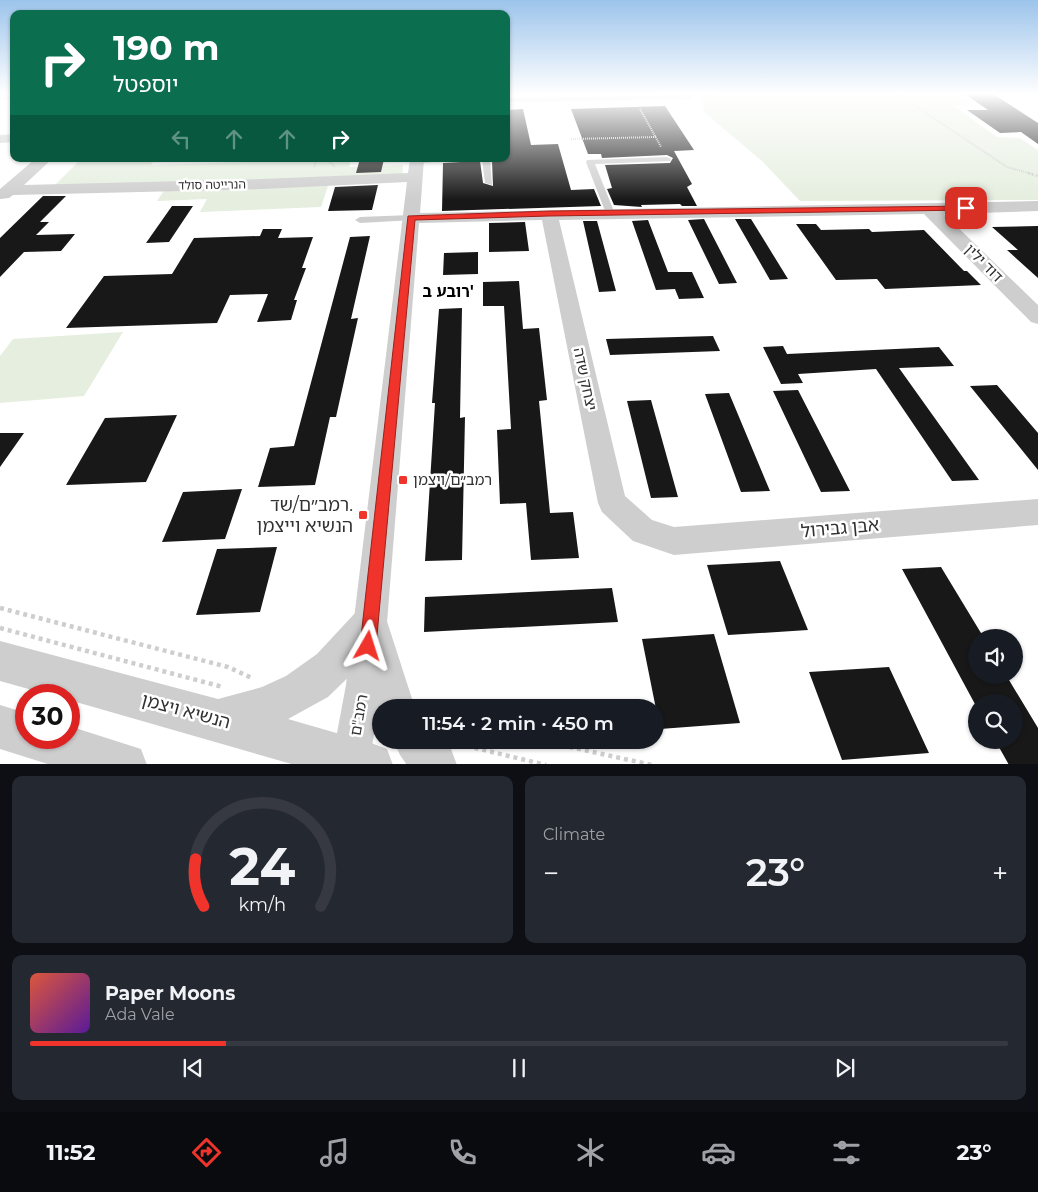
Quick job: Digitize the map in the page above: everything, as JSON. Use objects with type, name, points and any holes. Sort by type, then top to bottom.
[{"type":"street","points":[[4,194],[41,162]]},
{"type":"street","name":"הנרייטה סולד","points":[[4,194],[262,184],[416,166]]},
{"type":"street","name":"רמב\"ם","points":[[357,762],[416,166]]},
{"type":"street","points":[[411,218],[549,214],[930,210],[1038,206]]},
{"type":"street","name":"דוד ילין","points":[[930,210],[1038,317]]},
{"type":"street","name":"יצחק שדה","points":[[549,214],[612,502],[643,532]]},
{"type":"street","name":"אבן גבירול","points":[[643,532],[674,541],[1038,512]]},
{"type":"street","points":[[226,705],[264,709],[293,695],[325,674],[370,626]]},
{"type":"street","points":[[370,626],[391,699]]},
{"type":"street","name":"הנשיא ויצמן","points":[[0,661],[226,705],[357,762]]},
{"type":"street","points":[[0,727],[15,731]]},
{"type":"street","points":[[71,749],[115,763]]},
{"type":"lane","points":[[610,214],[590,162],[667,159]]},
{"type":"lane","points":[[416,166],[438,162]]},
{"type":"lane","points":[[486,162],[489,183]]},
{"type":"lane","points":[[360,220],[411,218]]},
{"type":"path","points":[[571,139],[656,137],[651,129]]},
{"type":"path","points":[[950,129],[1007,167],[1038,176]]},
{"type":"path","points":[[0,608],[228,667],[293,695]]},
{"type":"path","points":[[0,628],[226,705]]},
{"type":"path","points":[[434,749],[546,764]]},
{"type":"path","points":[[581,749],[652,764]]},
{"type":"green space","points":[[724,129],[985,129],[997,137],[1020,138],[1038,150],[1038,200],[800,201],[762,161]]},
{"type":"green space","points":[[78,162],[153,162],[151,165],[350,162],[349,167],[403,165],[402,176],[52,188]]},
{"type":"green space","points":[[329,183],[321,207],[200,212],[207,199],[157,201],[165,189]]},
{"type":"green space","points":[[123,332],[84,396],[0,403],[0,356],[13,339]]},
{"type":"building","points":[[510,129],[527,129],[531,145],[558,144],[571,190],[594,189],[601,206],[442,211],[443,163],[480,162],[483,183],[493,186],[492,162],[510,162]]},
{"type":"building","points":[[578,129],[680,129],[694,150],[674,151],[692,184],[687,187],[697,206],[682,206],[680,204],[641,205],[642,207],[614,205],[607,189],[612,188],[605,165],[670,163],[673,158],[667,155],[602,158],[601,154],[588,154]]},
{"type":"building","points":[[994,129],[1038,129],[1038,144],[1021,132],[1000,133]]},
{"type":"building","points":[[359,162],[383,162],[381,172],[356,173]]},
{"type":"building","points":[[378,185],[372,210],[328,211],[335,187]]},
{"type":"building","points":[[43,196],[66,196],[40,222],[49,222],[36,235],[75,234],[61,251],[24,252],[0,277],[0,238]]},
{"type":"building","points":[[172,206],[193,206],[169,242],[146,243]]},
{"type":"building","points":[[704,219],[737,283],[719,284],[688,220]]},
{"type":"building","points":[[735,219],[751,219],[788,279],[770,280]]},
{"type":"building","points":[[648,220],[668,272],[692,272],[704,298],[679,299],[675,289],[656,290],[632,221]]},
{"type":"building","points":[[583,221],[597,221],[616,291],[599,292]]},
{"type":"building","points":[[525,222],[529,251],[489,252],[489,223]]},
{"type":"building","points":[[796,224],[816,224],[821,230],[869,229],[872,232],[924,230],[964,271],[967,271],[981,285],[885,289],[877,279],[836,280]]},
{"type":"building","points":[[1038,226],[1038,278],[1007,250],[1018,250],[992,227]]},
{"type":"building","points":[[263,229],[282,229],[278,238],[313,237],[302,268],[306,268],[294,300],[297,300],[291,320],[257,322],[268,294],[230,295],[217,323],[66,328],[104,276],[172,274],[194,238],[260,236]]},
{"type":"building","points":[[370,236],[351,319],[358,318],[336,417],[330,417],[315,485],[258,487],[270,448],[294,446],[350,237]]},
{"type":"building","points":[[478,252],[478,274],[443,275],[444,253]]},
{"type":"building","points":[[519,281],[523,329],[539,328],[547,400],[539,401],[550,513],[573,512],[579,558],[531,560],[526,503],[500,504],[497,430],[511,429],[504,306],[483,306],[483,282]]},
{"type":"building","points":[[462,308],[460,418],[465,417],[462,560],[425,561],[435,403],[432,403],[439,309]]},
{"type":"building","points":[[713,336],[720,351],[610,355],[606,339]]},
{"type":"building","points":[[783,346],[787,354],[939,347],[954,366],[899,368],[979,480],[952,481],[876,369],[798,374],[803,383],[781,384],[763,347]]},
{"type":"building","points":[[997,385],[1038,433],[1038,470],[970,386]]},
{"type":"building","points":[[798,390],[850,491],[821,492],[773,391]]},
{"type":"building","points":[[729,393],[770,491],[741,492],[705,394]]},
{"type":"building","points":[[651,400],[678,497],[651,498],[627,401]]},
{"type":"building","points":[[177,415],[146,482],[66,485],[105,418]]},
{"type":"building","points":[[0,433],[24,433],[0,467]]},
{"type":"building","points":[[242,489],[225,539],[162,542],[183,492]]},
{"type":"building","points":[[277,547],[260,612],[196,615],[217,549]]},
{"type":"building","points":[[780,561],[808,630],[728,635],[707,565]]},
{"type":"building","points":[[941,567],[979,629],[968,629],[968,684],[1011,684],[1017,694],[970,694],[902,569]]},
{"type":"building","points":[[612,588],[618,622],[424,632],[425,597]]},
{"type":"building","points":[[714,634],[740,723],[664,729],[664,699],[654,699],[642,639]]},
{"type":"building","points":[[889,667],[929,753],[842,760],[809,672]]},
{"type":"building","points":[[1023,703],[1038,728],[1038,764],[1008,764],[1000,749],[1023,749]]},
{"type":"place","name":"רמב״ם/ויצמן","points":[[403,480]]},
{"type":"place","name":"רמב״ם/שד. הנשיא וייצמן","points":[[363,515]]},
{"type":"district","name":"רובע ב'","points":[[448,291]]},
{"type":"route","points":[[368,646],[411,218],[549,214],[966,208]]}]
